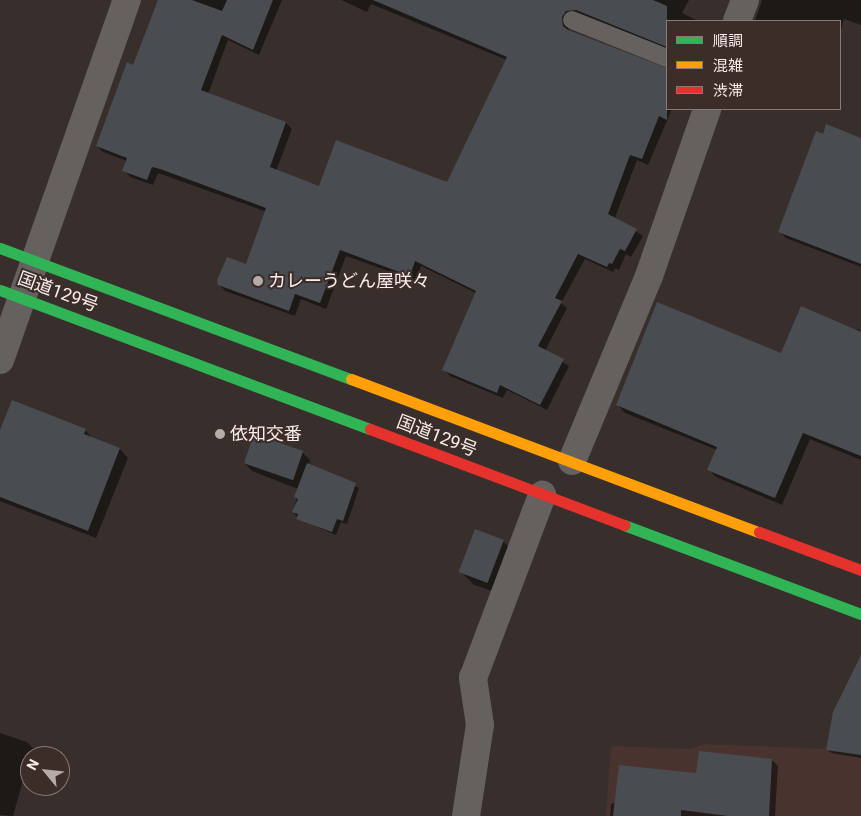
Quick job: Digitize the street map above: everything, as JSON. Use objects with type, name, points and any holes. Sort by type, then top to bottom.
[{"type":"highway","name":"国道129号","points":[[0,248],[861,570]]},
{"type":"highway","name":"国道129号","points":[[11,294],[861,614]]},
{"type":"street","points":[[0,360],[11,294],[35,260],[126,0]]},
{"type":"street","points":[[738,20],[745,0]]},
{"type":"street","points":[[572,461],[649,276],[707,110]]},
{"type":"street","points":[[466,816],[480,725],[473,678],[542,495]]},
{"type":"lane","points":[[572,20],[666,58]]},
{"type":"shaded area","points":[[704,744],[828,749],[861,755],[861,816],[606,816],[611,746],[691,749]]},
{"type":"building","points":[[158,0],[192,0],[222,11],[227,0],[273,0],[253,50],[222,35],[201,90],[286,122],[270,167],[319,186],[336,140],[447,182],[507,57],[373,0],[653,0],[667,6],[666,47],[576,10],[566,11],[562,17],[563,26],[568,30],[666,68],[667,120],[659,116],[642,159],[630,155],[608,214],[637,229],[625,251],[620,249],[612,264],[609,263],[607,267],[578,254],[555,298],[562,301],[538,346],[564,359],[540,405],[500,385],[497,393],[442,370],[476,291],[415,261],[410,276],[340,250],[320,303],[295,294],[289,311],[218,285],[217,280],[227,257],[246,264],[266,208],[160,169],[152,167],[147,180],[122,171],[127,158],[96,146],[127,62],[133,65]]},
{"type":"building","points":[[826,124],[861,138],[861,264],[778,232],[816,131],[823,134]]},
{"type":"building","points":[[657,302],[781,353],[801,306],[861,332],[861,456],[803,433],[775,498],[707,470],[717,447],[616,405]]},
{"type":"building","points":[[12,400],[86,429],[84,434],[120,448],[88,531],[0,497],[0,430]]},
{"type":"building","points":[[254,434],[303,451],[293,480],[244,463]]},
{"type":"building","points":[[307,463],[356,483],[343,521],[337,519],[332,532],[296,519],[298,514],[292,512],[298,499],[294,497]]},
{"type":"building","points":[[475,529],[504,540],[487,583],[459,572]]},
{"type":"building","points":[[861,655],[861,755],[826,750],[833,712]]},
{"type":"building","points":[[699,751],[772,759],[769,816],[728,816],[681,810],[681,816],[613,816],[619,765],[696,773]]},
{"type":"traffic: fast","points":[[0,248],[351,379]]},
{"type":"traffic: fast","points":[[0,290],[370,429]]},
{"type":"traffic: fast","points":[[624,525],[861,614]]},
{"type":"traffic: slow","points":[[351,379],[759,532]]},
{"type":"traffic: jam","points":[[370,429],[624,525]]},
{"type":"traffic: jam","points":[[759,532],[861,570]]},
{"type":"place","name":"カレーうどん屋咲々","points":[[258,281]]},
{"type":"place","name":"依知交番","points":[[220,434]]}]
